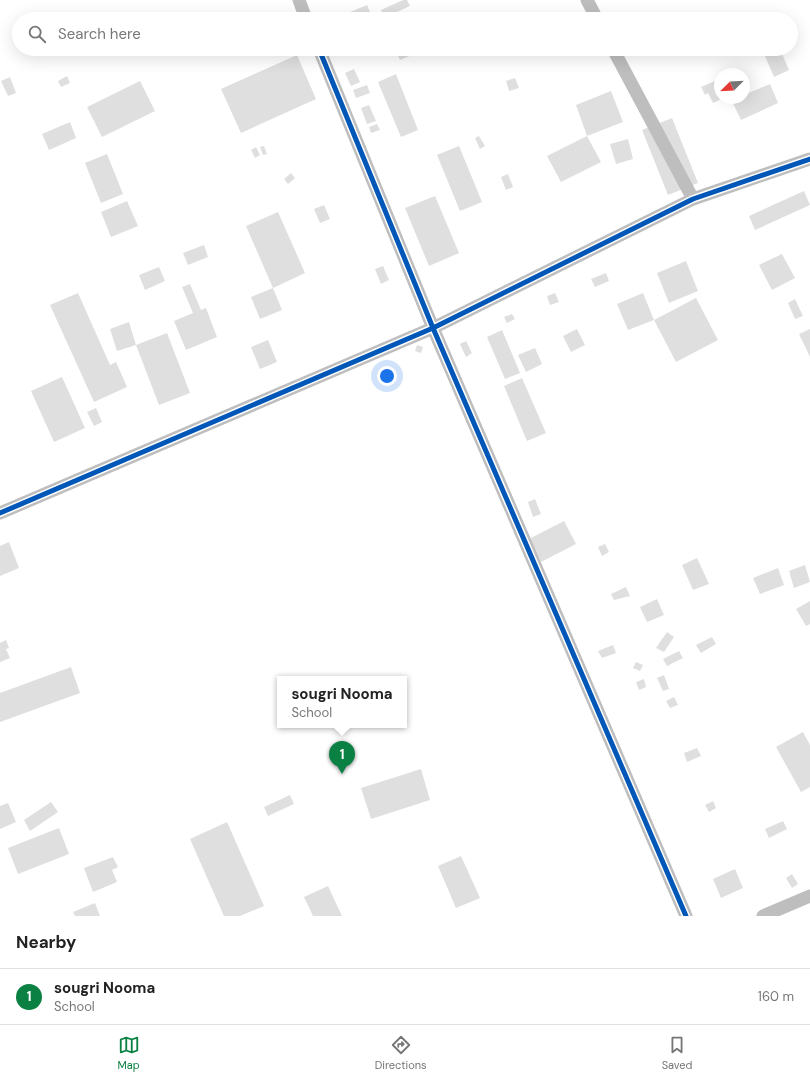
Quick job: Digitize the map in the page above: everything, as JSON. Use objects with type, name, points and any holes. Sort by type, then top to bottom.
[{"type":"street","points":[[299,0],[303,12]]},
{"type":"street","points":[[587,0],[593,12]]},
{"type":"street","points":[[322,56],[433,328],[686,916]]},
{"type":"street","points":[[617,56],[693,199]]},
{"type":"street","points":[[0,513],[433,328],[693,199],[810,159]]},
{"type":"street","points":[[763,916],[810,896]]},
{"type":"building","points":[[403,0],[407,0],[410,6],[397,12],[382,12],[381,10]]},
{"type":"building","points":[[367,5],[370,12],[350,12]]},
{"type":"building","points":[[297,56],[316,99],[241,133],[221,89]]},
{"type":"building","points":[[398,56],[409,56],[400,60]]},
{"type":"building","points":[[765,56],[783,56],[789,70],[774,77]]},
{"type":"building","points":[[354,69],[360,82],[351,86],[345,73]]},
{"type":"building","points":[[396,74],[418,130],[401,137],[378,82]]},
{"type":"building","points":[[67,76],[70,83],[61,87],[58,81]]},
{"type":"building","points":[[10,77],[16,93],[8,96],[1,81]]},
{"type":"building","points":[[515,78],[519,88],[509,91],[506,81]]},
{"type":"building","points":[[140,81],[155,111],[102,137],[87,107]]},
{"type":"building","points":[[714,81],[714,103],[708,93],[705,95],[701,87]]},
{"type":"building","points":[[770,84],[778,103],[741,120],[733,104],[750,104],[750,92]]},
{"type":"building","points":[[367,85],[370,93],[356,98],[353,90]]},
{"type":"building","points":[[611,91],[623,122],[587,136],[576,105]]},
{"type":"building","points":[[369,105],[376,121],[367,124],[361,108]]},
{"type":"building","points":[[672,118],[698,183],[668,195],[642,130]]},
{"type":"building","points":[[70,122],[76,138],[49,150],[42,134]]},
{"type":"building","points":[[377,124],[380,130],[371,133],[369,127]]},
{"type":"building","points":[[479,136],[485,146],[480,149],[475,138]]},
{"type":"building","points":[[587,136],[601,162],[561,182],[547,156]]},
{"type":"building","points":[[628,139],[633,159],[616,164],[610,144]]},
{"type":"building","points":[[264,146],[267,154],[263,155],[260,147]]},
{"type":"building","points":[[459,146],[482,202],[460,211],[437,155]]},
{"type":"building","points":[[256,147],[260,155],[255,158],[251,150]]},
{"type":"building","points":[[107,154],[123,194],[101,203],[85,163]]},
{"type":"building","points":[[291,173],[295,178],[288,184],[284,179]]},
{"type":"building","points":[[508,174],[513,187],[506,190],[501,177]]},
{"type":"building","points":[[804,191],[810,205],[755,230],[749,216]]},
{"type":"building","points":[[435,196],[459,253],[429,266],[405,208]]},
{"type":"building","points":[[127,201],[138,226],[111,237],[101,212]]},
{"type":"building","points":[[324,205],[330,219],[320,223],[314,209]]},
{"type":"building","points":[[278,212],[305,273],[273,288],[246,226]]},
{"type":"building","points":[[204,245],[208,257],[188,265],[183,253]]},
{"type":"building","points":[[782,254],[795,278],[772,290],[759,265]]},
{"type":"building","points":[[686,261],[698,291],[669,303],[657,273]]},
{"type":"building","points":[[383,266],[389,280],[381,284],[375,269]]},
{"type":"building","points":[[159,267],[165,281],[145,290],[139,275]]},
{"type":"building","points":[[606,273],[609,281],[595,287],[591,279]]},
{"type":"building","points":[[190,284],[201,310],[206,308],[217,337],[186,350],[174,321],[193,313],[182,287]]},
{"type":"building","points":[[273,288],[282,310],[260,319],[251,297]]},
{"type":"building","points":[[78,293],[110,365],[116,362],[127,387],[94,402],[50,305]]},
{"type":"building","points":[[555,293],[559,302],[550,305],[547,296]]},
{"type":"building","points":[[643,293],[654,320],[628,330],[617,304]]},
{"type":"building","points":[[696,298],[718,340],[676,362],[654,320]]},
{"type":"building","points":[[795,299],[803,316],[795,319],[788,303]]},
{"type":"building","points":[[512,314],[515,319],[507,323],[504,317]]},
{"type":"building","points":[[129,322],[136,345],[117,351],[110,329]]},
{"type":"building","points":[[577,329],[585,345],[571,352],[563,336]]},
{"type":"building","points":[[810,329],[810,357],[799,334]]},
{"type":"building","points":[[502,330],[520,373],[505,379],[487,337]]},
{"type":"building","points":[[167,333],[190,393],[159,405],[136,345]]},
{"type":"building","points":[[268,340],[277,362],[260,369],[251,347]]},
{"type":"building","points":[[466,341],[472,353],[466,357],[460,344]]},
{"type":"building","points":[[417,345],[423,347],[421,353],[415,351]]},
{"type":"building","points":[[535,348],[542,364],[526,372],[518,355]]},
{"type":"building","points":[[62,377],[85,428],[54,442],[31,391]]},
{"type":"building","points":[[522,378],[546,433],[527,441],[504,386]]},
{"type":"building","points":[[96,408],[102,422],[94,426],[87,412]]},
{"type":"building","points":[[535,499],[541,514],[533,517],[528,502]]},
{"type":"building","points":[[564,521],[576,544],[541,562],[529,539]]},
{"type":"building","points":[[9,542],[19,568],[0,576],[0,546]]},
{"type":"building","points":[[605,544],[609,552],[602,556],[598,547]]},
{"type":"building","points":[[697,558],[709,584],[693,590],[682,565]]},
{"type":"building","points":[[805,565],[810,582],[794,588],[789,571]]},
{"type":"building","points":[[778,568],[784,585],[760,594],[753,578]]},
{"type":"building","points":[[626,587],[630,596],[614,600],[611,594]]},
{"type":"building","points":[[657,599],[664,615],[647,622],[640,607]]},
{"type":"building","points":[[810,601],[810,624],[806,626],[796,609]]},
{"type":"building","points":[[667,632],[674,637],[664,652],[656,648]]},
{"type":"building","points":[[712,637],[716,644],[701,653],[696,645]]},
{"type":"building","points":[[6,640],[9,648],[6,649],[10,658],[0,662],[0,643]]},
{"type":"building","points":[[613,645],[616,653],[602,658],[598,651]]},
{"type":"building","points":[[679,651],[683,658],[667,666],[663,659]]},
{"type":"building","points":[[636,662],[643,665],[640,671],[633,668]]},
{"type":"building","points":[[71,667],[80,693],[0,722],[0,693]]},
{"type":"building","points":[[664,675],[669,689],[663,691],[657,678]]},
{"type":"building","points":[[644,679],[646,687],[639,690],[636,682]]},
{"type":"building","points":[[674,697],[678,705],[670,708],[666,701]]},
{"type":"building","points":[[803,732],[810,745],[810,787],[801,792],[776,747]]},
{"type":"building","points":[[697,748],[701,756],[687,762],[684,753]]},
{"type":"building","points":[[421,769],[430,800],[371,819],[361,788]]},
{"type":"building","points":[[290,795],[294,804],[268,816],[264,807]]},
{"type":"building","points":[[713,801],[716,808],[709,812],[705,805]]},
{"type":"building","points":[[51,802],[58,812],[30,831],[24,820]]},
{"type":"building","points":[[8,803],[16,822],[0,829],[0,806]]},
{"type":"building","points":[[783,821],[787,829],[769,838],[765,829]]},
{"type":"building","points":[[227,822],[264,906],[240,916],[224,916],[190,839]]},
{"type":"building","points":[[59,828],[69,854],[18,874],[8,848]]},
{"type":"building","points":[[461,856],[480,898],[456,908],[438,866]]},
{"type":"building","points":[[113,857],[118,867],[112,870],[117,882],[93,892],[84,868]]},
{"type":"building","points":[[735,869],[743,888],[721,898],[713,879]]},
{"type":"building","points":[[792,874],[798,884],[792,888],[786,878]]},
{"type":"building","points":[[328,886],[342,916],[313,916],[304,897]]},
{"type":"building","points":[[95,903],[100,916],[75,916],[73,912]]},
{"type":"cycle path","points":[[322,56],[433,328],[686,916]]},
{"type":"cycle path","points":[[0,513],[433,328],[693,199],[810,159]]},
{"type":"place","name":"sougri Nooma","points":[[342,774]]}]
